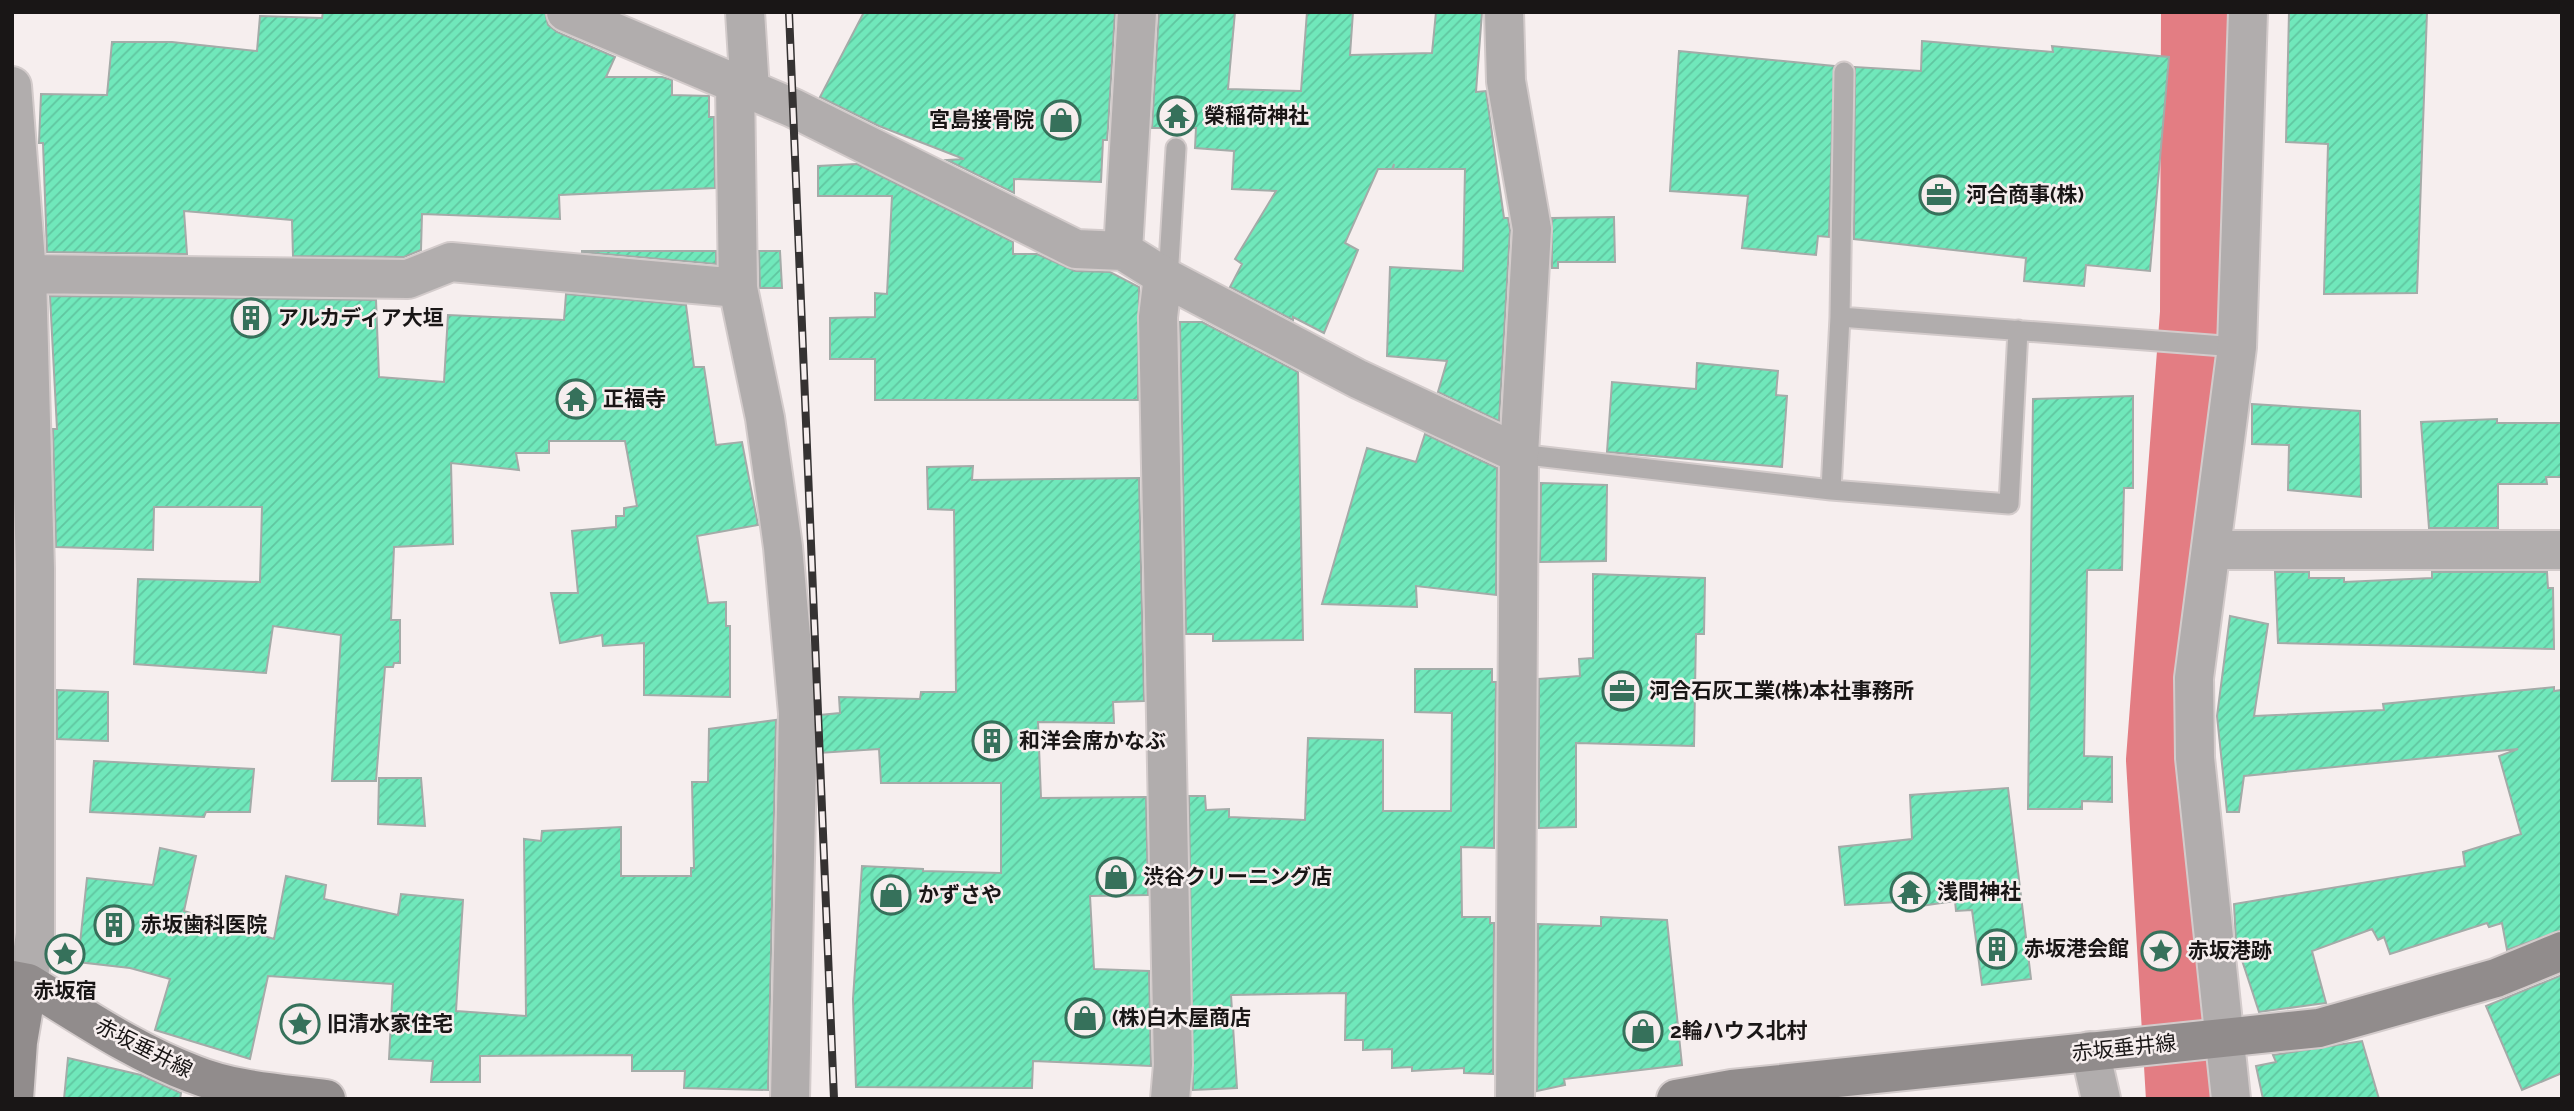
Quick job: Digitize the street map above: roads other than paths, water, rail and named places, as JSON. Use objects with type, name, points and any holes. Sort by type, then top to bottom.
[{"type":"main road","name":"赤坂垂井線","points":[[1676,1099],[1732,1089],[2152,1043],[2215,1040],[2319,1028],[2496,978],[2562,951]]},
{"type":"main road","points":[[14,1099],[20,982]]},
{"type":"main road","name":"赤坂垂井線","points":[[20,982],[135,1048],[194,1075],[245,1089],[326,1099]]},
{"type":"street","points":[[566,12],[793,108],[1076,249],[1123,251],[1166,277],[1358,379],[1519,454]]},
{"type":"street","points":[[745,12],[738,288],[765,418],[783,547],[798,713],[790,1099]]},
{"type":"street","points":[[1123,251],[1137,12]]},
{"type":"street","points":[[1504,12],[1506,81],[1532,229],[1519,454],[1515,1099]]},
{"type":"street","points":[[2231,1099],[2215,1040],[2195,758],[2194,678],[2211,550],[2248,12]]},
{"type":"street","points":[[12,86],[27,274],[35,569],[35,934],[20,982]]},
{"type":"street","points":[[27,274],[408,279],[451,262],[738,288]]},
{"type":"street","points":[[1166,277],[1158,317],[1173,1065],[1170,1099]]},
{"type":"street","points":[[2211,550],[2562,550]]},
{"type":"street","points":[[2090,1051],[2101,1099]]},
{"type":"lane","points":[[1831,489],[1840,317],[1844,72]]},
{"type":"lane","points":[[1166,277],[1176,148]]},
{"type":"lane","points":[[1840,317],[2225,346]]},
{"type":"lane","points":[[1519,454],[1831,489],[2008,504],[2018,330]]},
{"type":"waterway","points":[[2186,1099],[2166,760],[2200,313],[2201,12]]},
{"type":"railway","points":[[789,12],[834,1099]]},
{"type":"place","name":"榮稲荷神社","points":[[1177,116]]},
{"type":"place","name":"宮島接骨院","points":[[1061,120]]},
{"type":"place","name":"河合商事(株)","points":[[1939,195]]},
{"type":"place","name":"アルカディア大垣","points":[[251,318]]},
{"type":"place","name":"正福寺","points":[[576,399]]},
{"type":"place","name":"河合石灰工業(株)本社事務所","points":[[1622,691]]},
{"type":"place","name":"和洋会席かなぶ","points":[[992,741]]},
{"type":"place","name":"渋谷クリーニング店","points":[[1116,877]]},
{"type":"place","name":"浅間神社","points":[[1910,892]]},
{"type":"place","name":"かずさや","points":[[891,895]]},
{"type":"place","name":"赤坂歯科医院","points":[[114,925]]},
{"type":"place","name":"赤坂港会館","points":[[1997,949]]},
{"type":"place","name":"赤坂港跡","points":[[2161,951]]},
{"type":"place","name":"赤坂宿","points":[[65,954]]},
{"type":"place","name":"(株)白木屋商店","points":[[1085,1018]]},
{"type":"place","name":"旧清水家住宅","points":[[300,1024]]},
{"type":"place","name":"2輪ハウス北村","points":[[1643,1031]]}]
